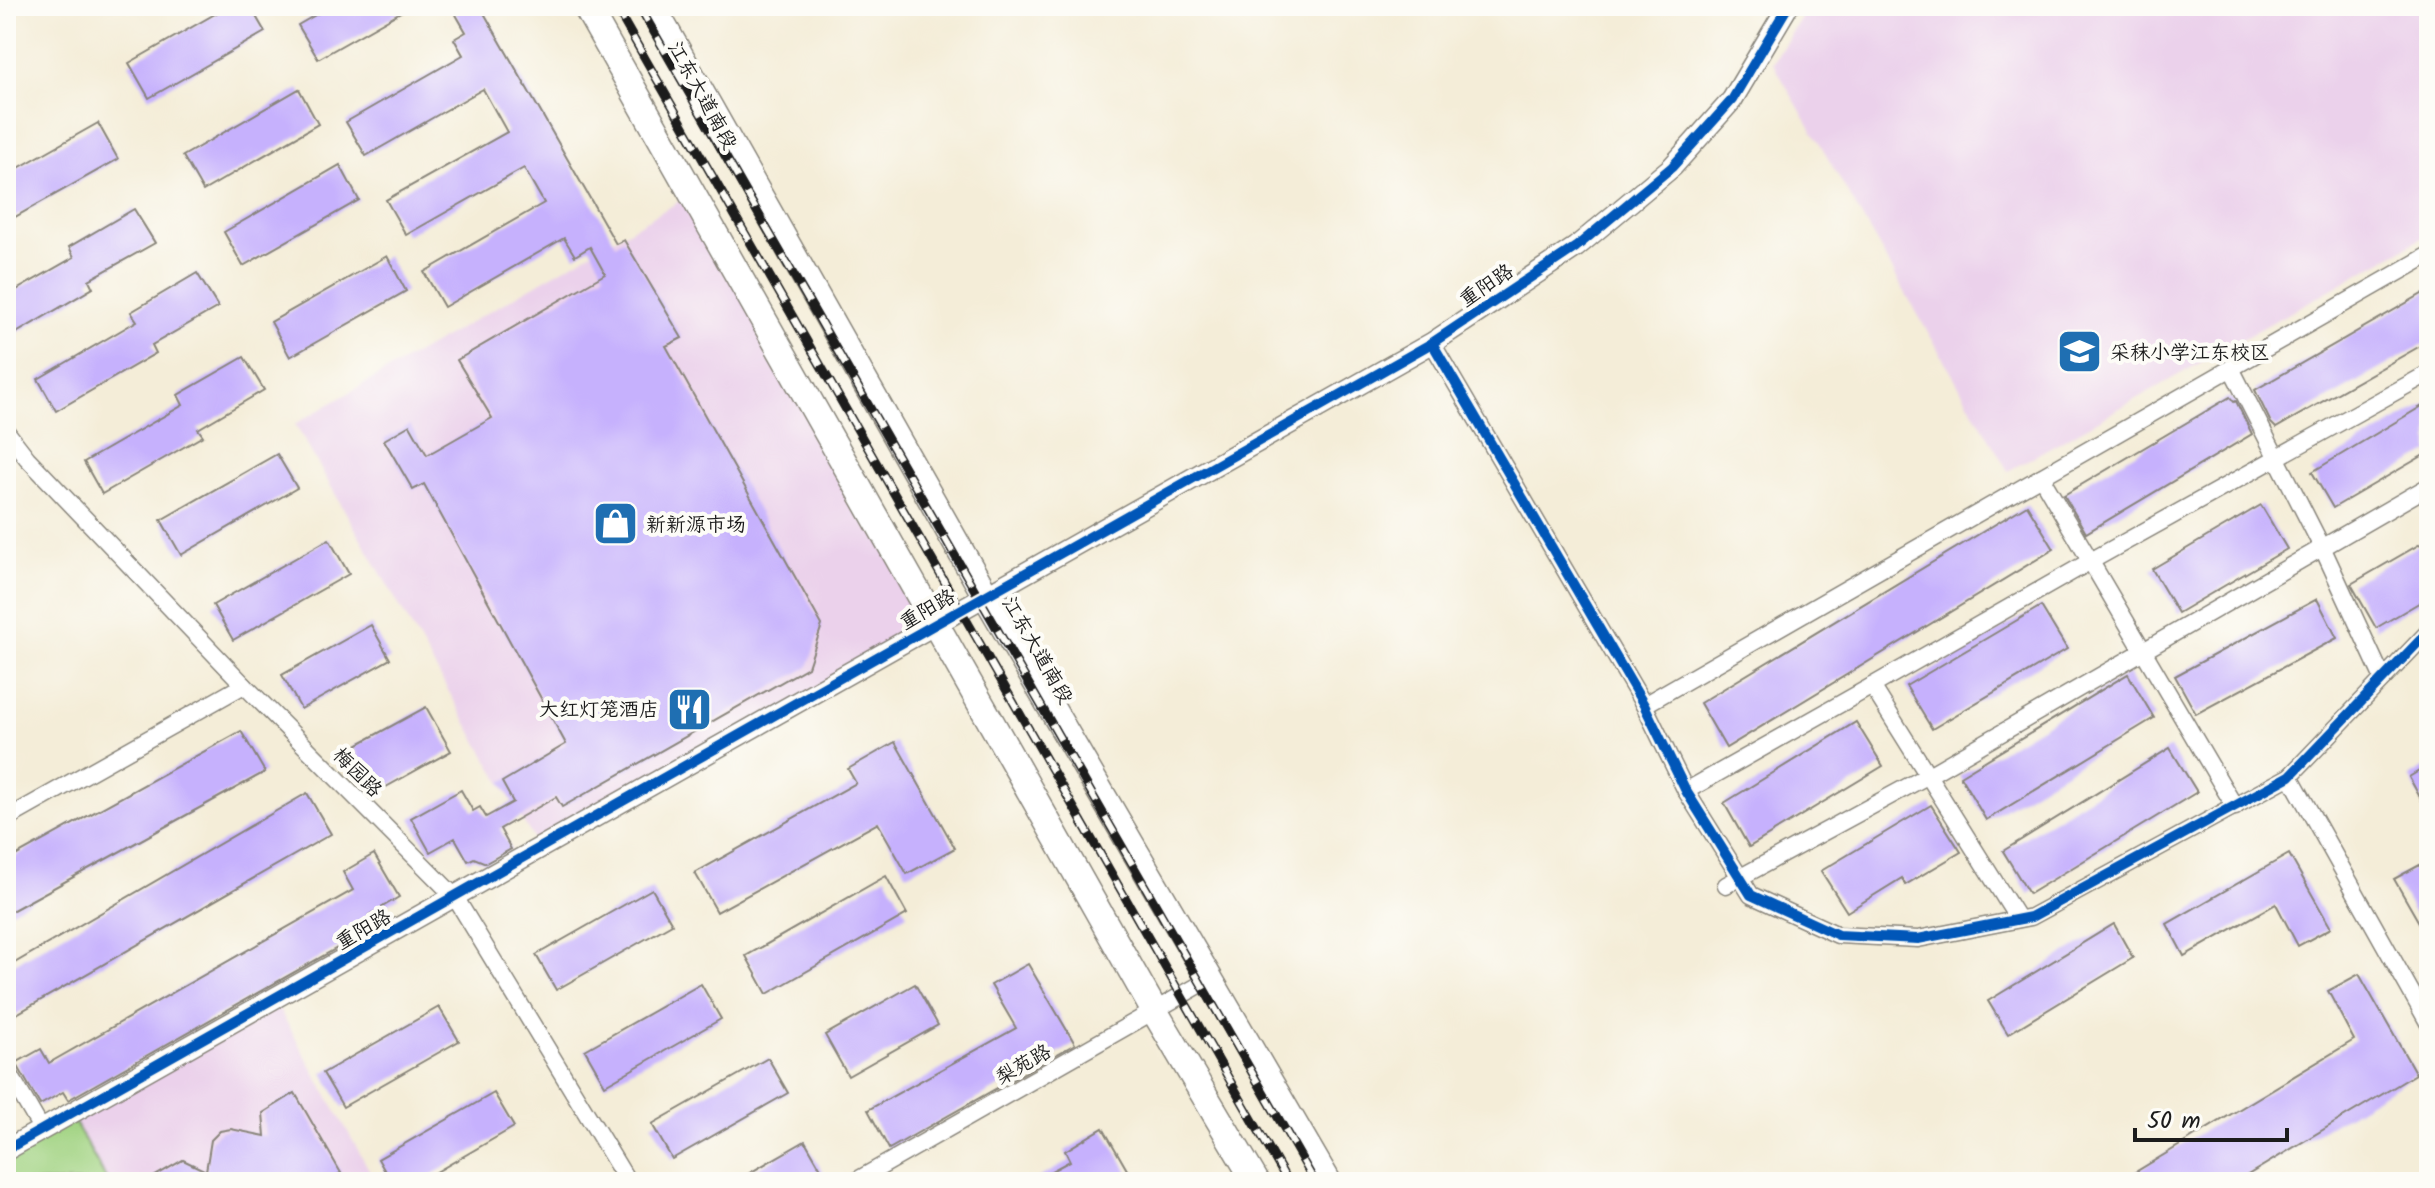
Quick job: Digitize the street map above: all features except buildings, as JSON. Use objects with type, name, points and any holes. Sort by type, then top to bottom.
[{"type":"main road","points":[[586,6],[1155,1012],[1256,1182]]},
{"type":"main road","name":"江东大道南段","points":[[652,6],[986,596],[1328,1182]]},
{"type":"street","name":"重阳路","points":[[6,1150],[1432,343],[1576,247],[1672,167],[1732,100],[1788,6]]},
{"type":"street","points":[[1644,705],[2429,255]]},
{"type":"street","points":[[1432,343],[1644,705],[1733,881],[1751,895],[1838,935],[1918,939],[2031,917],[2290,776],[2429,631]]},
{"type":"street","points":[[2231,368],[2323,549],[2383,679]]},
{"type":"street","points":[[1686,791],[2429,373]]},
{"type":"street","name":"梅园路","points":[[6,431],[27,458],[244,685],[455,897],[628,1182]]},
{"type":"street","points":[[2041,477],[2235,807]]},
{"type":"street","points":[[1733,881],[1927,776],[2429,486]]},
{"type":"street","points":[[6,819],[244,685]]},
{"type":"street","points":[[1872,686],[2018,919]]},
{"type":"street","points":[[2290,776],[2429,1024]]},
{"type":"street","name":"梨苑路","points":[[854,1182],[1210,979]]},
{"type":"street","points":[[6,1068],[42,1130]]},
{"type":"shaded area","name":"采秣小学江东校区","points":[[1808,6],[2429,6],[2429,234],[2008,471],[1773,63]]},
{"type":"shaded area","name":"新新源市场","points":[[692,194],[935,624],[538,847],[295,424]]},
{"type":"shaded area","points":[[274,1000],[376,1182],[108,1182],[70,1114]]},
{"type":"green space","points":[[70,1114],[108,1182],[6,1182],[6,1150]]},
{"type":"railway","points":[[615,6],[1288,1182]]},
{"type":"railway","points":[[639,6],[1315,1182]]},
{"type":"cycle path","points":[[6,1150],[1432,343],[1576,247],[1672,167],[1732,100],[1788,6]]},
{"type":"cycle path","points":[[1432,343],[1644,705],[1686,791],[1751,895],[1838,935],[1918,939],[2031,917],[2290,776],[2429,631]]},
{"type":"place","name":"采秣小学江东校区","points":[[2079,352]]},
{"type":"place","name":"新新源市场","points":[[615,524]]},
{"type":"place","name":"大红灯笼酒店","points":[[690,709]]}]
